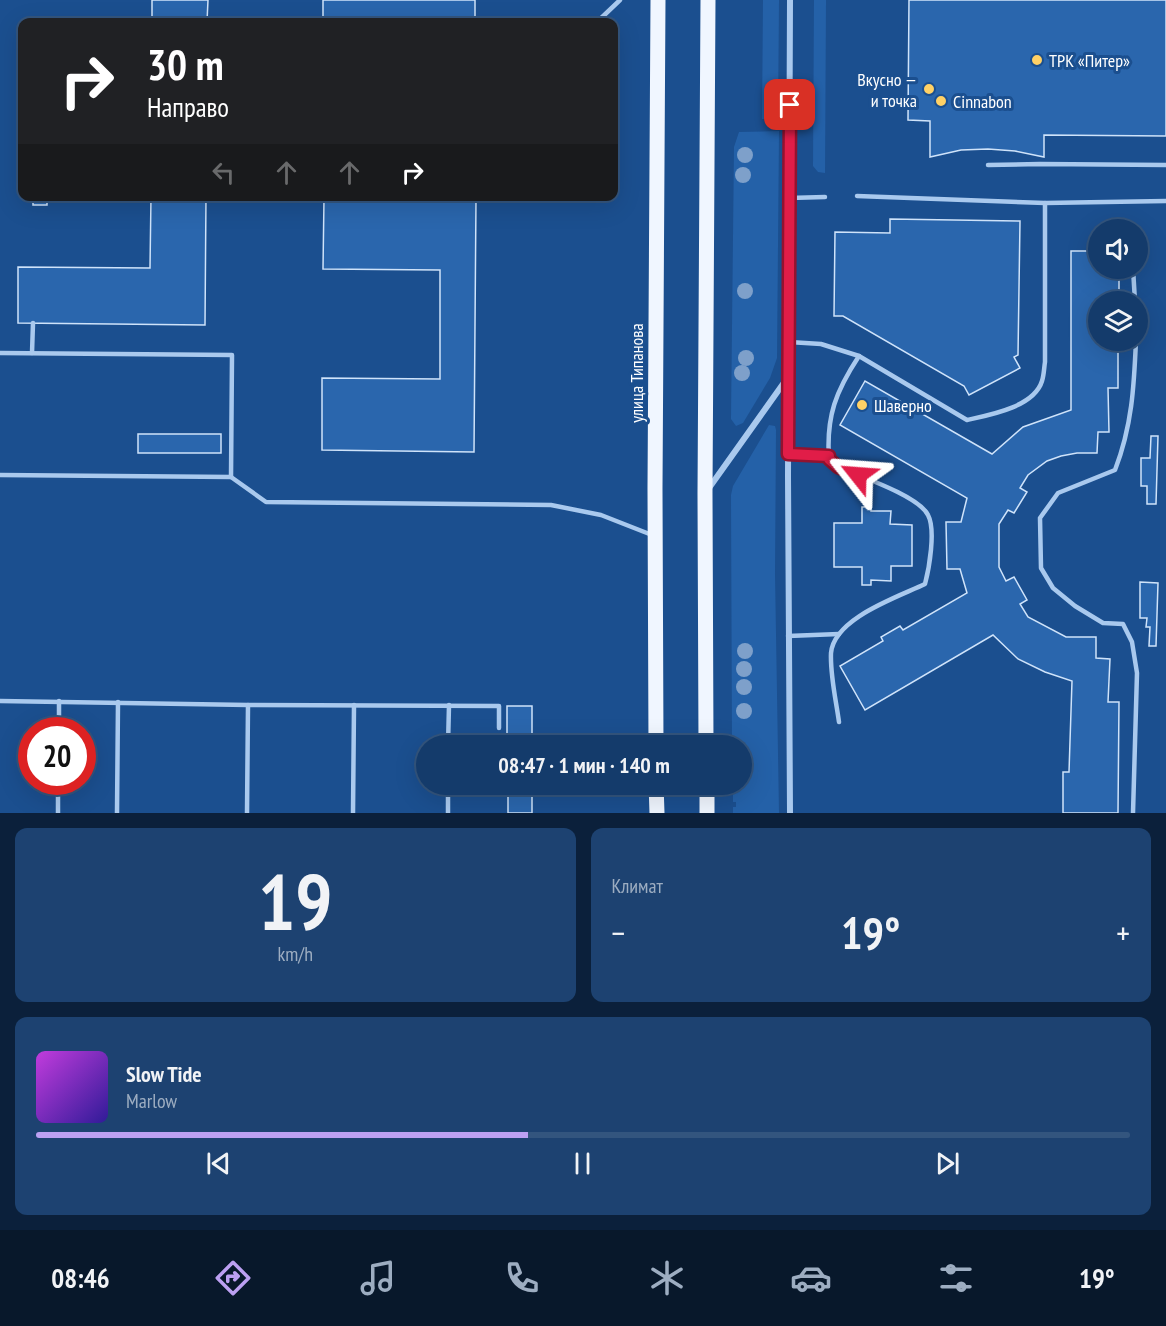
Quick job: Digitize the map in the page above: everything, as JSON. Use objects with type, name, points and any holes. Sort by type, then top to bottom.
[{"type":"main road","name":"улица Типанова","points":[[656,735],[658,0]]},
{"type":"main road","points":[[706,735],[708,0]]},
{"type":"main road","points":[[656,795],[657,813]]},
{"type":"main road","points":[[707,795],[707,813]]},
{"type":"street","points":[[790,0],[788,377],[790,813]]},
{"type":"street","points":[[705,494],[788,377]]},
{"type":"lane","points":[[601,18],[620,0]]},
{"type":"lane","points":[[988,165],[1166,165]]},
{"type":"lane","points":[[857,196],[1045,203],[1166,201]]},
{"type":"lane","points":[[789,198],[825,197]]},
{"type":"lane","points":[[789,342],[821,344],[859,356],[967,420],[991,415],[1019,404],[1033,394],[1042,383],[1045,362],[1045,203]]},
{"type":"lane","points":[[32,354],[33,323]]},
{"type":"lane","points":[[1133,813],[1137,672],[1132,642],[1123,624],[1103,623],[1075,606],[1053,588],[1041,568],[1039,537],[1040,518],[1058,494],[1115,470],[1124,448],[1130,421],[1136,351]]},
{"type":"lane","points":[[0,353],[232,355],[231,477]]},
{"type":"lane","points":[[839,722],[831,651],[838,634],[856,617],[925,584],[930,567],[929,515],[915,500],[838,467],[829,459],[828,434],[832,410],[842,383],[859,356]]},
{"type":"lane","points":[[788,454],[829,456]]},
{"type":"lane","points":[[0,475],[231,477],[266,502],[551,505],[601,515],[655,536]]},
{"type":"lane","points":[[788,636],[838,634]]},
{"type":"lane","points":[[0,701],[499,706],[499,728]]},
{"type":"lane","points":[[59,702],[59,717]]},
{"type":"lane","points":[[117,813],[118,702]]},
{"type":"lane","points":[[247,813],[248,705]]},
{"type":"lane","points":[[353,813],[354,705]]},
{"type":"lane","points":[[448,735],[449,705]]},
{"type":"lane","points":[[58,795],[58,813]]},
{"type":"lane","points":[[448,795],[448,813]]},
{"type":"shaded area","points":[[763,0],[779,0],[778,119],[762,119]]},
{"type":"shaded area","points":[[814,0],[826,0],[825,173],[818,172],[813,166]]},
{"type":"shaded area","points":[[779,131],[777,358],[770,378],[743,423],[736,426],[731,419],[734,147],[739,132]]},
{"type":"shaded area","points":[[769,425],[775,426],[779,813],[733,813],[736,802],[733,802],[733,795],[752,795],[752,735],[732,735],[731,495],[733,486]]},
{"type":"building","points":[[152,0],[208,0],[207,18],[152,18]]},
{"type":"building","points":[[323,0],[475,0],[475,18],[323,18]]},
{"type":"building","name":"ТРК «Питер»","points":[[909,0],[1166,0],[1166,136],[1044,135],[1044,157],[1015,151],[988,149],[961,150],[930,157],[930,121],[908,120]]},
{"type":"building","points":[[33,201],[47,201],[47,205],[33,205]]},
{"type":"building","points":[[151,201],[206,201],[205,325],[18,323],[18,267],[150,268]]},
{"type":"building","points":[[324,201],[476,201],[474,452],[322,450],[322,378],[440,379],[440,270],[323,269]]},
{"type":"building","points":[[890,219],[1020,221],[1018,355],[1014,357],[1020,368],[969,395],[964,386],[843,316],[834,316],[835,232],[890,233]]},
{"type":"building","points":[[1071,251],[1088,251],[1088,279],[1119,279],[1119,291],[1088,291],[1088,351],[1118,351],[1118,388],[1108,388],[1109,432],[1098,432],[1097,453],[1061,456],[1047,461],[1028,475],[1020,488],[1027,492],[1014,513],[1008,510],[999,524],[999,567],[1006,581],[1014,577],[1027,600],[1020,604],[1028,617],[1066,637],[1096,637],[1096,658],[1110,659],[1108,702],[1119,702],[1118,813],[1063,813],[1063,772],[1069,772],[1072,681],[1045,672],[1018,659],[993,635],[865,710],[840,666],[883,641],[881,637],[900,626],[903,630],[967,593],[960,569],[947,569],[946,522],[961,522],[967,498],[840,425],[865,381],[992,454],[1023,427],[1071,410]]},
{"type":"building","points":[[138,434],[221,434],[221,453],[138,453]]},
{"type":"building","points":[[1151,436],[1158,436],[1156,504],[1147,504],[1147,486],[1141,486],[1141,458],[1150,458]]},
{"type":"building","points":[[862,507],[871,507],[871,511],[891,511],[890,524],[912,525],[912,566],[891,566],[891,581],[871,580],[871,585],[862,585],[862,567],[834,567],[834,523],[862,523]]},
{"type":"building","points":[[1140,582],[1158,583],[1156,646],[1149,646],[1150,627],[1146,627],[1147,618],[1140,618]]},
{"type":"building","points":[[507,706],[532,706],[532,735],[507,735]]},
{"type":"building","points":[[508,795],[532,795],[532,813],[508,813]]},
{"type":"place","name":"ТРК «Питер»","points":[[1037,60]]},
{"type":"place","name":"Вкусно — и точка","points":[[929,89]]},
{"type":"place","name":"Cinnabon","points":[[941,101]]},
{"type":"place","name":"Шаверно","points":[[862,405]]},
{"type":"route","points":[[790,105],[788,454],[829,456],[829,459],[838,467],[858,475]]}]
